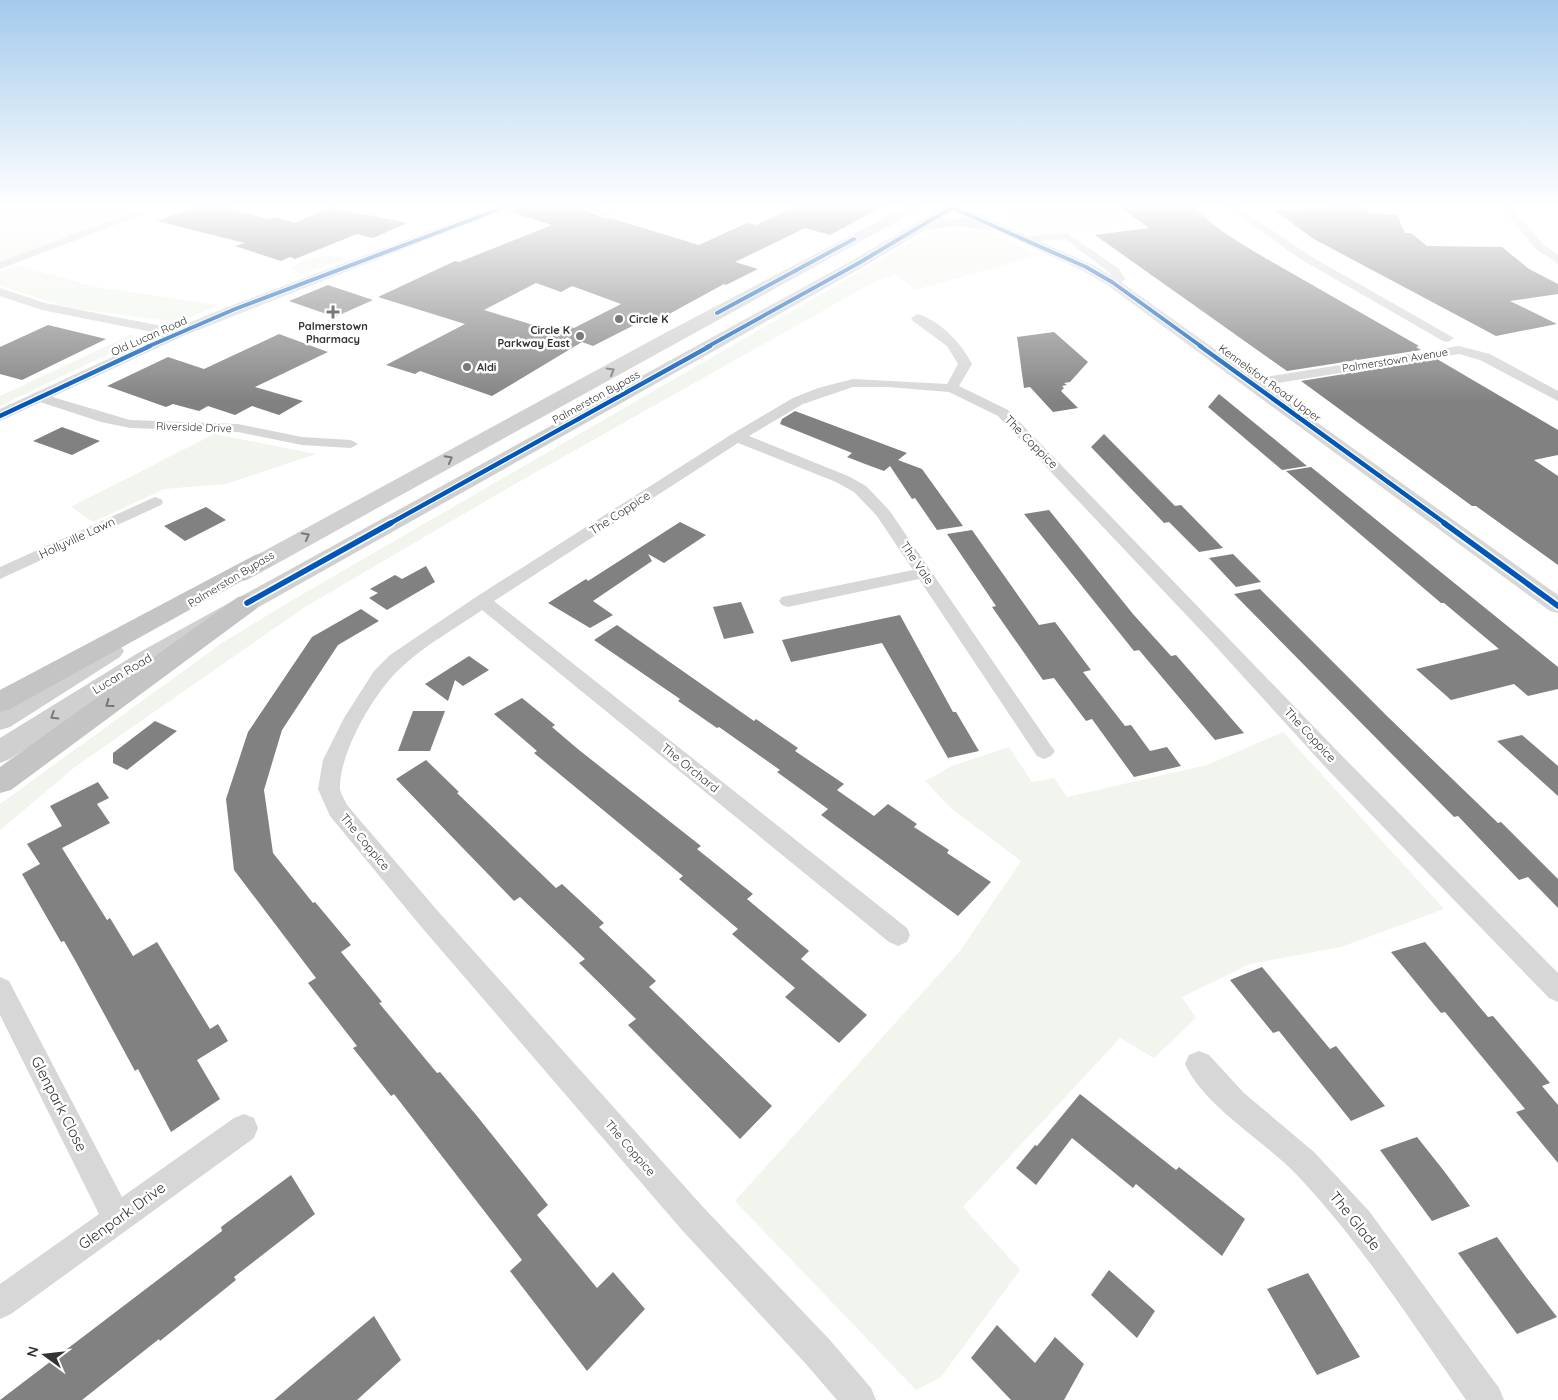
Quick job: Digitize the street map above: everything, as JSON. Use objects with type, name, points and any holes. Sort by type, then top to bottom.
[{"type":"highway","points":[[0,702],[263,560]]},
{"type":"highway","points":[[0,782],[247,603]]},
{"type":"main road","name":"Palmerston Bypass","points":[[0,720],[263,560],[793,272]]},
{"type":"main road","name":"Palmerston Bypass","points":[[247,603],[814,272]]},
{"type":"main road","name":"Lucan Road","points":[[0,752],[97,689],[247,603]]},
{"type":"street","name":"Old Lucan Road","points":[[0,416],[178,333],[327,272]]},
{"type":"street","name":"Kennelsfort Road Upper","points":[[1095,272],[1112,282],[1558,606]]},
{"type":"street","name":"Kennelsfort Road Upper","points":[[1112,282],[1119,279],[1116,272]]},
{"type":"street","name":"Palmerstown Avenue","points":[[1331,272],[1448,338]]},
{"type":"street","points":[[0,292],[42,306],[178,333]]},
{"type":"street","points":[[917,318],[939,333],[961,352],[966,364],[951,388]]},
{"type":"street","name":"Palmerstown Avenue","points":[[1252,383],[1459,350],[1485,357],[1558,397]]},
{"type":"street","name":"The Coppice","points":[[859,1400],[817,1351],[692,1218],[434,924],[338,810],[328,789],[334,760],[354,718],[381,676],[423,639],[737,437],[798,401],[823,390],[853,383],[888,383],[951,388],[976,398],[1003,413],[1337,765],[1558,990]]},
{"type":"street","name":"Riverside Drive","points":[[39,397],[106,419],[130,424],[238,428],[302,441],[351,444]]},
{"type":"street","name":"The Vale","points":[[737,437],[833,475],[860,489],[883,513],[1044,751]]},
{"type":"street","name":"Hollyville Lawn","points":[[0,574],[155,502]]},
{"type":"street","points":[[788,601],[924,573]]},
{"type":"street","name":"The Orchard","points":[[482,601],[898,935]]},
{"type":"street","name":"Glenpark Close","points":[[0,989],[118,1220]]},
{"type":"street","name":"The Glade","points":[[1199,1064],[1234,1103],[1304,1162],[1358,1222],[1487,1400]]},
{"type":"street","name":"Glenpark Drive","points":[[0,1303],[244,1128]]},
{"type":"shaded area","points":[[0,272],[43,272],[96,287],[218,305],[180,322],[70,308],[0,286]]},
{"type":"shaded area","points":[[858,272],[978,272],[915,290],[896,274],[872,283],[508,488],[305,607],[75,767],[0,830],[0,804],[222,643],[289,602]]},
{"type":"shaded area","points":[[132,334],[136,341],[0,406],[0,396]]},
{"type":"shaded area","points":[[214,434],[316,454],[226,484],[164,489],[93,522],[71,507]]},
{"type":"shaded area","points":[[1283,732],[1444,909],[1341,947],[1250,964],[1182,997],[1196,1018],[1154,1058],[1120,1038],[963,1207],[1020,1270],[941,1377],[916,1390],[735,1201],[960,951],[1021,861],[952,809],[925,781],[952,766],[1009,747],[1032,782],[1054,778],[1067,797],[1207,765]]},
{"type":"building","points":[[431,272],[751,272],[726,285],[724,284],[660,319],[652,316],[593,346],[582,342],[492,396],[420,371],[415,374],[386,365],[465,324],[378,297]],"holes":[[[536,283],[561,292],[572,286],[621,304],[574,328],[565,325],[553,331],[484,310]]]},
{"type":"building","points":[[1148,272],[1290,272],[1419,346],[1416,347],[1421,350],[1287,371]]},
{"type":"building","points":[[1376,272],[1535,272],[1558,284],[1558,294],[1510,301],[1557,324],[1496,336]]},
{"type":"building","points":[[328,285],[373,300],[335,317],[289,301]]},
{"type":"building","points":[[48,325],[106,339],[22,380],[0,374],[0,347]]},
{"type":"building","points":[[1054,332],[1088,362],[1070,382],[1064,383],[1067,385],[1062,386],[1064,388],[1061,391],[1078,408],[1053,412],[1030,387],[1024,388],[1017,337]]},
{"type":"building","points":[[279,334],[328,352],[255,387],[303,401],[279,415],[252,406],[235,415],[208,406],[199,411],[173,404],[166,407],[107,386],[168,357],[204,369]]},
{"type":"building","points":[[1437,359],[1558,430],[1558,455],[1534,460],[1558,476],[1558,565],[1476,506],[1472,506],[1301,381]]},
{"type":"building","points":[[1219,394],[1307,466],[1282,470],[1208,407]]},
{"type":"building","points":[[795,411],[907,453],[898,460],[922,469],[963,526],[937,530],[915,498],[912,499],[890,466],[884,471],[865,464],[847,457],[852,453],[780,424],[782,419]]},
{"type":"building","points":[[62,427],[100,441],[72,455],[33,441]]},
{"type":"building","points":[[1104,434],[1175,506],[1181,505],[1223,548],[1199,552],[1169,522],[1164,523],[1091,447]]},
{"type":"building","points":[[1311,467],[1558,667],[1558,689],[1528,696],[1514,684],[1451,700],[1416,669],[1499,649],[1444,603],[1441,603],[1286,471]]},
{"type":"building","points":[[206,507],[226,520],[185,541],[164,526]]},
{"type":"building","points":[[1049,510],[1133,614],[1171,656],[1176,655],[1244,733],[1215,740],[1139,650],[1134,651],[1024,514]]},
{"type":"building","points":[[680,522],[706,535],[664,563],[648,554],[652,561],[593,601],[613,615],[590,628],[548,603],[586,579],[588,581]]},
{"type":"building","points":[[972,530],[1039,625],[1055,622],[1091,670],[1083,672],[1125,726],[1131,725],[1150,751],[1167,747],[1181,766],[1134,777],[1092,719],[1086,721],[1054,678],[1043,680],[992,607],[996,606],[947,534]]},
{"type":"building","points":[[1233,554],[1261,582],[1236,587],[1209,558]]},
{"type":"building","points":[[426,566],[435,582],[387,610],[369,598],[378,593],[370,589],[395,575],[402,579]]},
{"type":"building","points":[[1260,589],[1388,717],[1498,823],[1501,822],[1558,879],[1558,908],[1528,877],[1519,880],[1458,816],[1454,817],[1234,594]]},
{"type":"building","points":[[741,602],[754,633],[724,639],[713,607]]},
{"type":"building","points":[[361,609],[379,621],[338,645],[282,730],[264,790],[273,853],[313,903],[315,902],[351,945],[341,952],[382,1002],[379,1003],[437,1073],[440,1072],[477,1116],[548,1205],[537,1215],[597,1288],[613,1272],[645,1309],[587,1371],[510,1271],[522,1260],[394,1094],[391,1096],[353,1048],[357,1046],[308,983],[316,978],[234,870],[226,799],[248,732],[312,637]]},
{"type":"building","points":[[900,615],[953,712],[956,712],[979,751],[948,758],[882,643],[791,662],[782,640]]},
{"type":"building","points":[[617,625],[754,721],[756,719],[798,748],[795,751],[844,784],[837,790],[874,816],[888,804],[917,824],[914,827],[949,850],[947,853],[991,882],[958,916],[821,815],[828,809],[777,772],[780,770],[678,701],[680,699],[594,640]]},
{"type":"building","points":[[469,656],[489,670],[463,686],[455,680],[448,701],[425,684]]},
{"type":"building","points":[[522,698],[555,725],[552,727],[579,750],[701,846],[697,849],[753,894],[747,899],[809,951],[801,959],[867,1015],[839,1043],[785,997],[795,988],[732,934],[738,929],[679,879],[683,876],[534,753],[537,751],[494,714]]},
{"type":"building","points":[[413,711],[445,711],[430,751],[398,751]]},
{"type":"building","points":[[155,721],[177,731],[127,770],[113,763],[113,753]]},
{"type":"building","points":[[1522,735],[1558,766],[1558,796],[1497,741]]},
{"type":"building","points":[[426,760],[459,792],[457,793],[556,888],[562,884],[604,923],[599,927],[656,981],[649,987],[772,1106],[740,1139],[628,1025],[636,1019],[579,963],[585,959],[520,897],[514,901],[396,779]]},
{"type":"building","points":[[98,782],[109,798],[97,804],[110,823],[62,848],[107,920],[110,918],[133,956],[157,942],[210,1029],[218,1024],[228,1041],[197,1060],[220,1099],[171,1132],[138,1069],[135,1071],[64,941],[61,942],[22,874],[40,864],[27,844],[62,826],[50,806]]},
{"type":"building","points":[[1425,942],[1488,1017],[1493,1016],[1550,1083],[1542,1086],[1558,1105],[1558,1163],[1516,1112],[1525,1109],[1445,1012],[1441,1013],[1391,952]]},
{"type":"building","points":[[1262,967],[1330,1049],[1336,1046],[1385,1106],[1351,1121],[1279,1031],[1273,1033],[1230,980]]},
{"type":"building","points":[[1080,1094],[1176,1170],[1179,1167],[1245,1219],[1222,1256],[1136,1184],[1133,1188],[1072,1138],[1036,1185],[1016,1168]]},
{"type":"building","points":[[1417,1137],[1470,1206],[1432,1221],[1380,1150]]},
{"type":"building","points":[[291,1175],[315,1214],[234,1277],[236,1280],[160,1341],[159,1339],[82,1400],[0,1400],[222,1231],[221,1227]]},
{"type":"building","points":[[1497,1237],[1557,1317],[1517,1334],[1458,1253]]},
{"type":"building","points":[[1109,1270],[1155,1311],[1137,1338],[1091,1295]]},
{"type":"building","points":[[1308,1273],[1360,1357],[1317,1375],[1267,1289]]},
{"type":"building","points":[[374,1316],[401,1360],[357,1400],[274,1400]]},
{"type":"building","points":[[997,1325],[1035,1363],[1055,1337],[1084,1364],[1064,1400],[1011,1400],[971,1358]]},
{"type":"cycle path","points":[[0,416],[177,333],[332,272]]},
{"type":"cycle path","points":[[717,313],[792,272]]},
{"type":"cycle path","points":[[247,603],[842,272]]},
{"type":"cycle path","points":[[1095,272],[1112,282],[1558,606]]},
{"type":"place","name":"Palmerstown Pharmacy","points":[[333,312]]},
{"type":"place","name":"Circle K","points":[[619,319]]},
{"type":"place","name":"Circle K Parkway East","points":[[580,336]]},
{"type":"place","name":"Aldi","points":[[467,367]]}]
